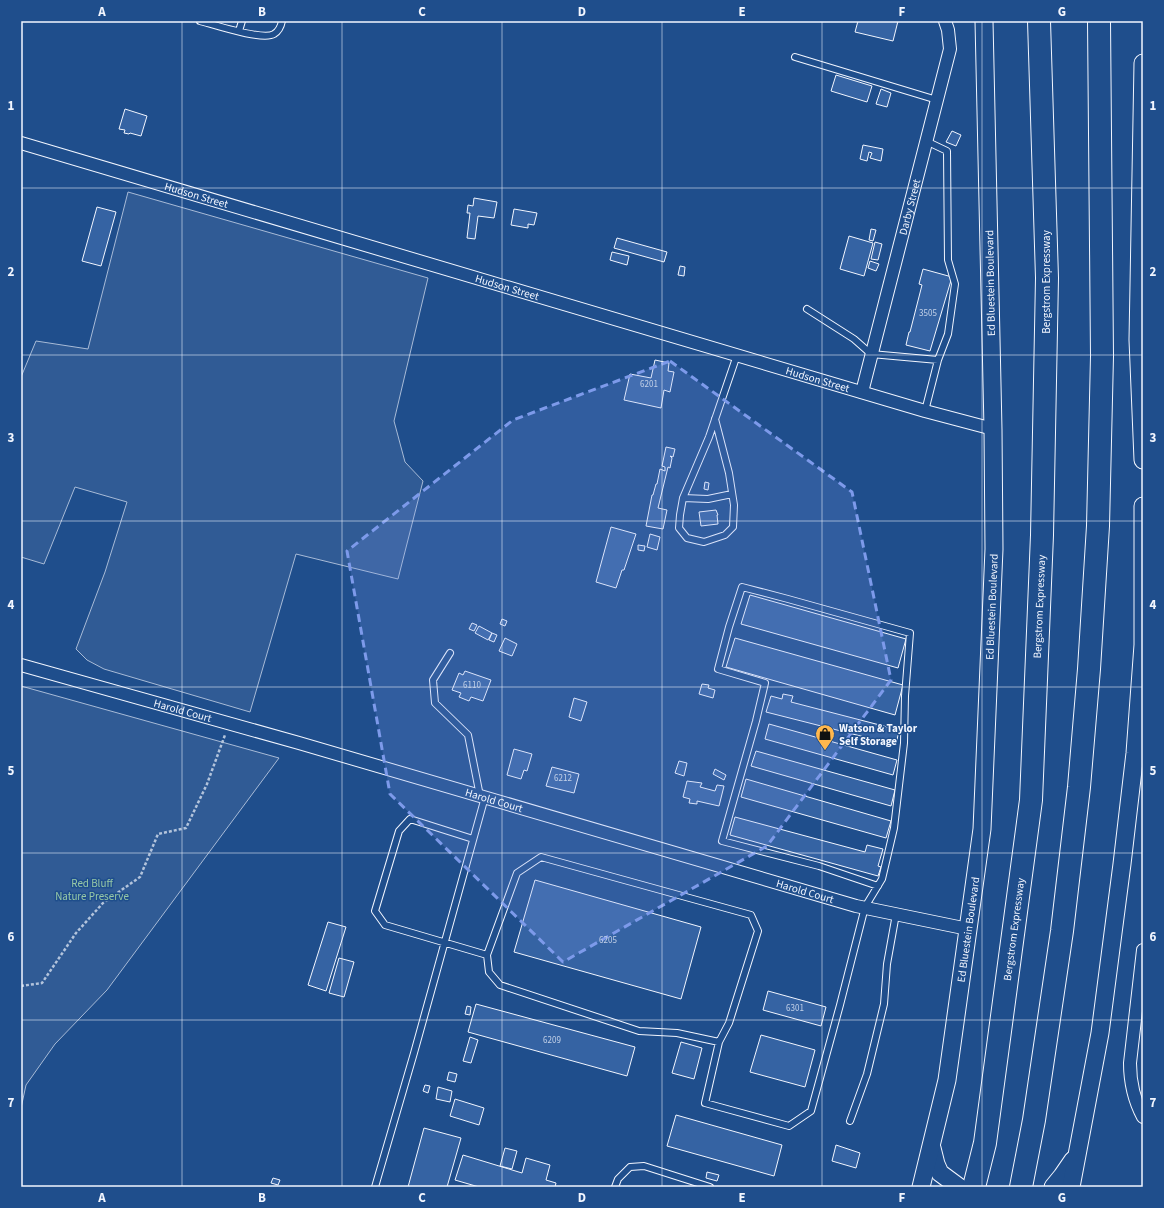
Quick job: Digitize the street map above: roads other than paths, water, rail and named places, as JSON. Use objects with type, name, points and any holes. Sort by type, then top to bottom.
[{"type":"highway","name":"Bergstrom Expressway","points":[[974,1187],[986,1143],[1031,800],[1042,535],[1047,278],[1039,21]]},
{"type":"highway","points":[[1021,1187],[1034,1120],[1062,931],[1079,787],[1089,670],[1098,526],[1101,371],[1099,21]]},
{"type":"main road","name":"Ed Bluestein Boulevard","points":[[921,1187],[948,1080],[982,829],[994,549],[993,429],[984,21]]},
{"type":"main road","points":[[1143,63],[1138,340],[1143,460]]},
{"type":"main road","points":[[1071,1187],[1101,1026],[1135,753],[1143,645],[1143,506]]},
{"type":"main road","points":[[932,1146],[936,1164],[940,1173],[958,1187]]},
{"type":"main road","points":[[1053,1187],[1078,1152]]},
{"type":"street","name":"Darby Street","points":[[862,392],[950,49],[948,30],[945,21]]},
{"type":"street","name":"Hudson Street","points":[[21,143],[925,411],[993,429]]},
{"type":"street","name":"Harold Court","points":[[21,665],[229,723],[865,907],[968,929]]},
{"type":"street","points":[[1143,950],[1130,1063],[1130,1082],[1139,1110],[1143,1117]]},
{"type":"lane","points":[[200,21],[261,36],[274,35],[280,28],[282,21]]},
{"type":"lane","points":[[239,31],[242,21]]},
{"type":"lane","points":[[795,57],[937,100]]},
{"type":"lane","points":[[925,411],[938,360],[948,334],[955,284],[948,260],[947,151],[926,141]]},
{"type":"lane","points":[[807,309],[854,339],[871,354],[938,360]]},
{"type":"lane","points":[[715,419],[723,447],[734,505],[732,527],[725,535],[704,542],[687,538],[679,528],[683,498],[709,438],[715,419],[737,355]]},
{"type":"lane","points":[[683,498],[708,499],[732,494]]},
{"type":"lane","points":[[719,1042],[676,1033],[639,1031],[500,985],[489,972],[487,955],[517,873],[541,858],[752,915],[758,931],[729,1023],[719,1042],[705,1103],[789,1126],[811,1111],[865,907],[878,886],[882,879],[894,828],[904,743],[905,696],[910,633],[788,598],[742,587],[729,627],[718,669],[765,683],[756,721],[722,841],[820,866],[878,886]]},
{"type":"lane","points":[[375,1187],[473,839],[483,797],[468,735],[435,703],[433,680],[450,653]]},
{"type":"lane","points":[[473,839],[410,819],[399,831],[375,911],[385,925],[487,955]]},
{"type":"lane","points":[[850,1121],[867,1074],[884,1004],[886,964],[896,914]]},
{"type":"lane","points":[[615,1187],[618,1179],[630,1167],[644,1166],[710,1187]]},
{"type":"place","name":"Watson & Taylor Self Storage","points":[[825,751]]},
{"type":"park label","name":"Red Bluff Nature Preserve","points":[[92,889]]}]
